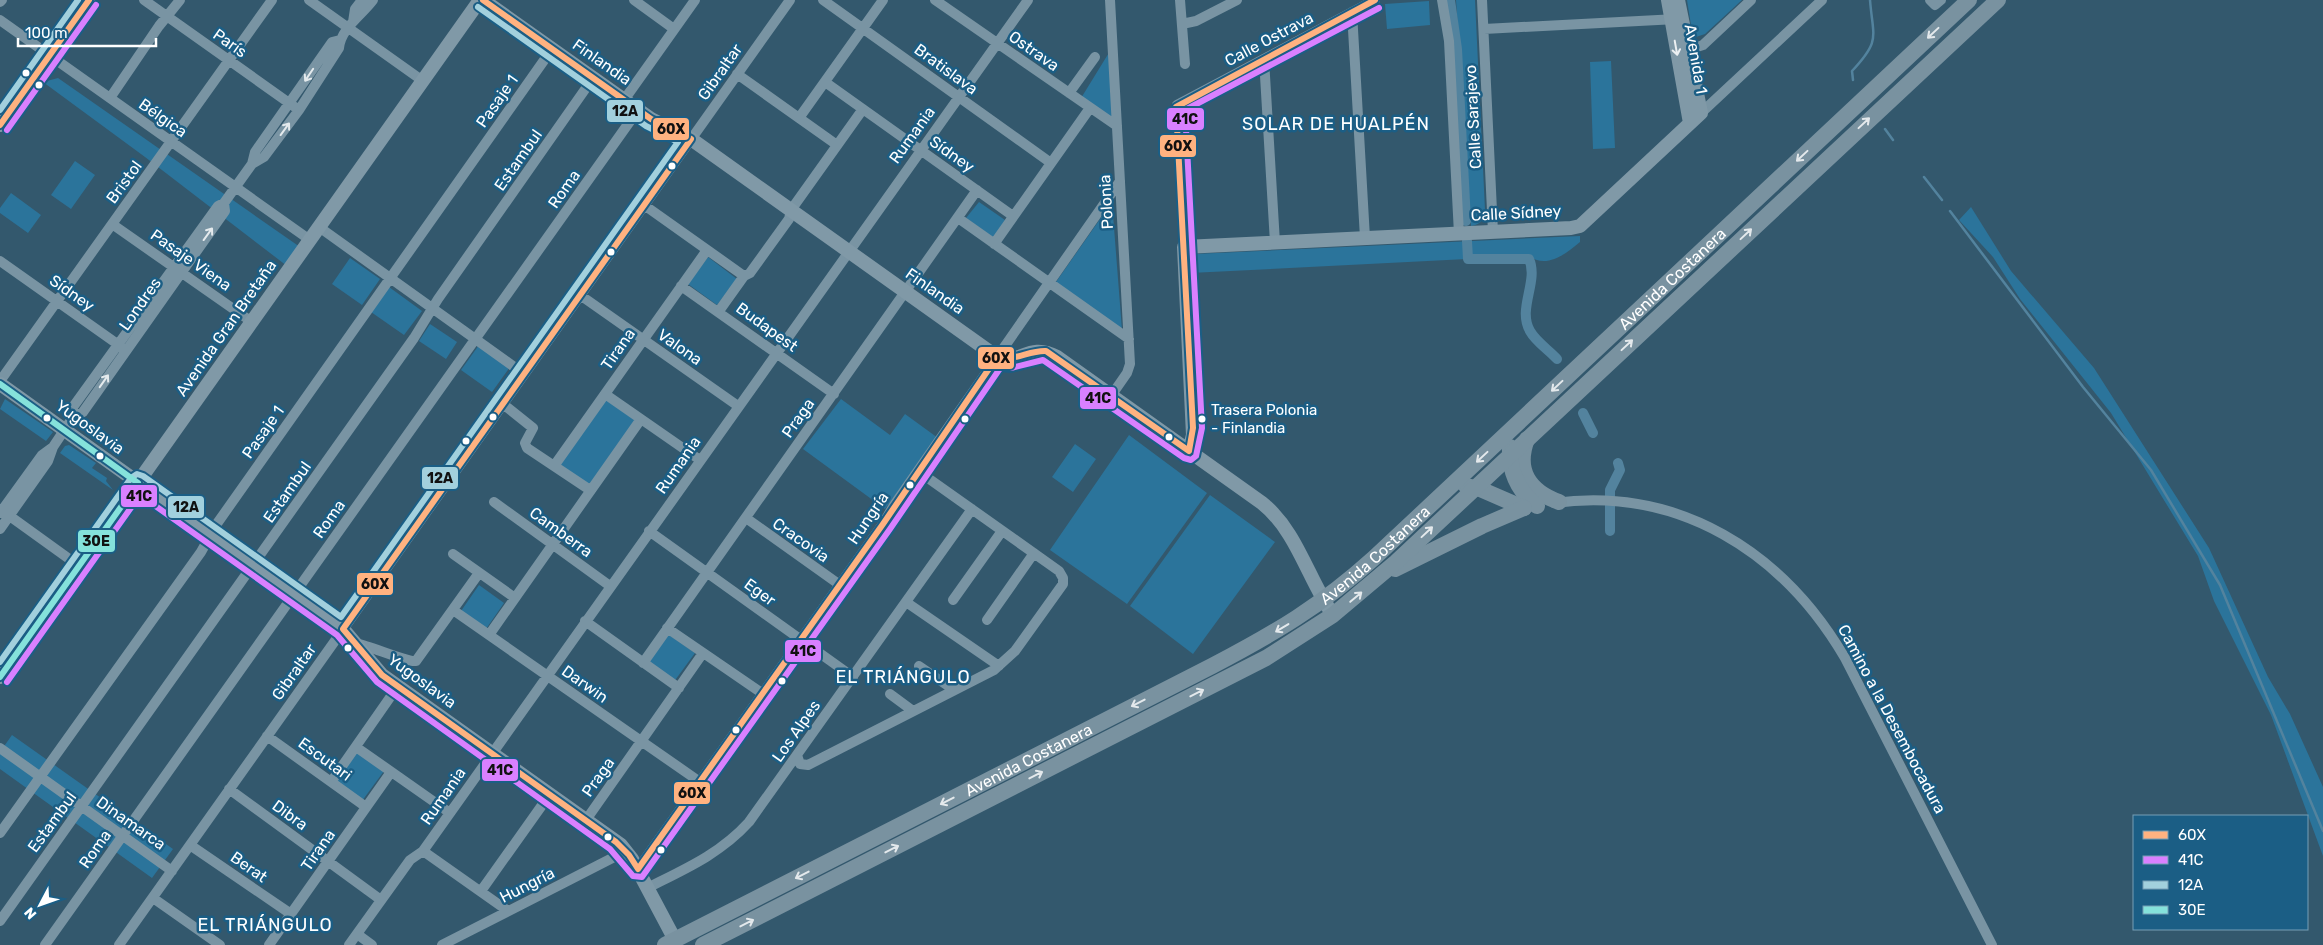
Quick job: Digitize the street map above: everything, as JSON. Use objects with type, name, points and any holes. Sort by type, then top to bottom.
[{"type":"main road","name":"Avenida Costanera","points":[[670,942],[1212,666],[1274,633],[1323,601],[1356,574],[1969,0]]},
{"type":"main road","name":"Avenida Costanera","points":[[703,945],[1266,658],[1333,616],[1482,490],[1510,455],[1998,0]]},
{"type":"main road","points":[[1518,423],[1512,438],[1510,455],[1516,483],[1527,497],[1531,507]]},
{"type":"main road","points":[[1528,438],[1522,459],[1525,476],[1536,490],[1559,502]]},
{"type":"main road","points":[[1445,491],[1462,486],[1482,490],[1531,507]]},
{"type":"main road","points":[[1482,490],[1492,500],[1491,512],[1482,526]]},
{"type":"main road","points":[[1379,577],[1482,526],[1531,507]]},
{"type":"street","points":[[0,125],[89,0]]},
{"type":"street","name":"París","points":[[144,0],[299,110]]},
{"type":"street","points":[[110,98],[180,0]]},
{"type":"street","name":"Bristol","points":[[0,383],[272,0]]},
{"type":"street","points":[[309,0],[351,25],[422,81]]},
{"type":"street","name":"Londres","points":[[351,25],[355,10],[362,0]]},
{"type":"street","name":"Londres","points":[[252,164],[264,157],[299,110],[339,48],[340,40],[373,0]]},
{"type":"street","name":"Finlandia","points":[[481,0],[659,124],[691,139],[997,357]]},
{"type":"street","name":"Avenida Gran Bretaña","points":[[0,677],[481,0]]},
{"type":"street","points":[[634,0],[674,29]]},
{"type":"street","points":[[624,100],[695,0]]},
{"type":"street","name":"Gibraltar","points":[[119,945],[790,0]]},
{"type":"street","name":"Bratislava","points":[[823,0],[1051,163]]},
{"type":"street","points":[[799,118],[883,0]]},
{"type":"street","name":"Rumania","points":[[349,945],[410,860],[423,851],[1028,0]]},
{"type":"street","name":"Polonia","points":[[1110,0],[1129,338],[1129,370],[1111,396]]},
{"type":"street","points":[[1180,0],[1185,64]]},
{"type":"street","points":[[1182,24],[1196,21],[1237,0]]},
{"type":"street","name":"Calle Ostrava","points":[[1184,247],[1177,105],[1375,0]]},
{"type":"street","name":"Calle Sarajevo","points":[[1442,0],[1449,41],[1459,234]]},
{"type":"street","name":"Calle Sarajevo","points":[[1482,0],[1493,232]]},
{"type":"street","name":"Avenida 1","points":[[1668,0],[1688,50],[1701,113]]},
{"type":"street","name":"Avenida 1","points":[[1678,0],[1676,19],[1690,123]]},
{"type":"street","points":[[1688,50],[1703,45],[1751,0]]},
{"type":"street","name":"Calle Sídney","points":[[1184,247],[1459,234],[1580,226],[1822,0]]},
{"type":"street","name":"Ostrava","points":[[938,1],[1068,94],[1117,126]]},
{"type":"street","points":[[1352,12],[1365,238]]},
{"type":"street","points":[[1484,29],[1676,19]]},
{"type":"street","name":"Bélgica","points":[[0,20],[310,240]]},
{"type":"street","name":"Londres","points":[[0,529],[3,512],[48,461],[53,447],[73,417],[83,412],[122,347],[177,269],[225,211],[224,203],[252,164],[255,152],[332,42],[340,40]]},
{"type":"street","name":"Pasaje 1","points":[[0,834],[552,49]]},
{"type":"street","points":[[1068,94],[1095,57]]},
{"type":"street","points":[[1264,58],[1275,243]]},
{"type":"street","points":[[737,74],[837,145]]},
{"type":"street","name":"Estambul","points":[[0,921],[254,565],[593,78]]},
{"type":"street","name":"Sídney","points":[[825,82],[1013,216]]},
{"type":"street","points":[[994,244],[1090,108]]},
{"type":"street","points":[[719,311],[744,276],[750,273],[783,227],[789,218],[791,210],[863,109]]},
{"type":"street","name":"Roma","points":[[45,945],[638,110]]},
{"type":"street","name":"Hungría","points":[[638,870],[840,585],[1120,181]]},
{"type":"street","name":"Praga","points":[[643,663],[977,190]]},
{"type":"street","name":"Budapest","points":[[644,204],[744,276]]},
{"type":"street","points":[[958,218],[1048,283],[1129,338]]},
{"type":"street","name":"Pasaje Viena","points":[[112,224],[252,322]]},
{"type":"street","points":[[319,227],[524,374]]},
{"type":"street","points":[[1184,247],[1193,435],[1189,451]]},
{"type":"street","name":"Tirana","points":[[554,466],[707,250]]},
{"type":"street","name":"Sídney","points":[[0,261],[122,347]]},
{"type":"street","name":"Budapest","points":[[681,286],[834,394]]},
{"type":"street","name":"Valona","points":[[580,295],[738,406]]},
{"type":"street","points":[[997,357],[1010,360],[1036,350],[1046,351],[1189,451],[1274,514],[1287,530],[1323,601],[1333,616]]},
{"type":"street","name":"Yugoslavia","points":[[0,383],[343,628],[358,644],[375,669],[586,820],[626,851],[647,888],[670,942]]},
{"type":"street","points":[[605,394],[700,460]]},
{"type":"street","points":[[502,404],[533,428],[525,443],[527,448],[590,490]]},
{"type":"street","points":[[489,635],[641,419]]},
{"type":"street","points":[[798,755],[800,764],[808,765],[1000,666],[1015,651],[1062,586],[1063,578],[1059,571],[918,471]]},
{"type":"street","name":"Camino a la Desembocadura","points":[[1531,507],[1559,502],[1588,500],[1623,502],[1677,514],[1711,528],[1745,547],[1793,587],[1818,616],[1845,658],[1992,945]]},
{"type":"street","name":"Camberra","points":[[494,502],[610,586]]},
{"type":"street","name":"Los Alpes","points":[[647,888],[697,863],[733,840],[749,822],[972,509]]},
{"type":"street","points":[[3,512],[79,566]]},
{"type":"street","name":"Cracovia","points":[[746,518],[840,585]]},
{"type":"street","name":"Eger","points":[[649,531],[853,677]]},
{"type":"street","points":[[953,600],[1002,531]]},
{"type":"street","points":[[987,620],[1034,553]]},
{"type":"street","points":[[453,554],[515,598]]},
{"type":"street","points":[[358,644],[386,651],[409,662],[418,659],[479,573]]},
{"type":"street","points":[[906,602],[1000,666]]},
{"type":"street","name":"Darwin","points":[[453,610],[700,782]]},
{"type":"street","points":[[586,621],[678,688]]},
{"type":"street","points":[[667,628],[763,694]]},
{"type":"street","name":"Praga","points":[[586,820],[704,653]]},
{"type":"street","points":[[919,666],[954,690]]},
{"type":"street","points":[[331,782],[398,686]]},
{"type":"street","points":[[890,694],[913,711]]},
{"type":"street","name":"Escutari","points":[[267,736],[366,807]]},
{"type":"street","name":"Escutari","points":[[356,746],[450,813]]},
{"type":"street","name":"Dinamarca","points":[[0,748],[172,871]]},
{"type":"street","name":"Tirana","points":[[269,945],[391,772]]},
{"type":"street","name":"Dibra","points":[[229,790],[381,900]]},
{"type":"street","points":[[481,891],[550,794]]},
{"type":"street","name":"Berat","points":[[190,845],[291,914]]},
{"type":"street","points":[[423,851],[508,911]]},
{"type":"street","name":"Hungría","points":[[442,945],[626,851]]},
{"type":"street","points":[[152,898],[220,945]]},
{"type":"street","points":[[357,934],[372,945]]},
{"type":"shaded area","points":[[1456,0],[1475,0],[1485,210],[1481,221],[1471,226]]},
{"type":"shaded area","points":[[1687,0],[1742,0],[1705,34],[1693,38]]},
{"type":"shaded area","points":[[1429,1],[1430,25],[1387,29],[1385,4]]},
{"type":"shaded area","points":[[1110,51],[1114,128],[1078,103]]},
{"type":"shaded area","points":[[1611,61],[1615,148],[1593,149],[1590,62]]},
{"type":"shaded area","points":[[58,78],[300,247],[287,266],[145,157],[43,82]]},
{"type":"shaded area","points":[[75,161],[95,175],[71,209],[51,195]]},
{"type":"shaded area","points":[[11,193],[41,215],[28,233],[0,213],[0,208]]},
{"type":"shaded area","points":[[979,202],[1005,220],[994,238],[966,218]]},
{"type":"shaded area","points":[[1112,202],[1122,330],[1056,282]]},
{"type":"shaded area","points":[[1971,207],[2011,271],[2094,368],[2209,548],[2268,677],[2290,714],[2323,787],[2323,856],[2271,715],[2214,601],[2198,556],[2111,413],[2020,299],[1993,257],[1959,220]]},
{"type":"shaded area","points":[[1580,236],[1580,242],[1562,255],[1542,261],[1528,256],[1190,273],[1190,258],[1195,254]]},
{"type":"shaded area","points":[[708,257],[737,279],[717,305],[688,284]]},
{"type":"shaded area","points":[[350,258],[380,279],[362,305],[332,284]]},
{"type":"shaded area","points":[[389,287],[422,311],[404,335],[371,312]]},
{"type":"shaded area","points":[[430,324],[457,342],[446,359],[419,341]]},
{"type":"shaded area","points":[[479,345],[510,367],[492,392],[461,370]]},
{"type":"shaded area","points":[[606,398],[636,421],[589,486],[559,464]]},
{"type":"shaded area","points":[[5,399],[53,432],[46,441],[0,409]]},
{"type":"shaded area","points":[[841,399],[890,435],[905,414],[938,438],[885,509],[803,449]]},
{"type":"shaded area","points":[[1129,435],[1207,493],[1127,604],[1050,550]]},
{"type":"shaded area","points":[[1075,444],[1096,459],[1073,492],[1052,477]]},
{"type":"shaded area","points":[[69,445],[96,463],[92,468],[107,478],[106,481],[113,490],[60,453],[65,446]]},
{"type":"shaded area","points":[[1210,495],[1275,542],[1193,654],[1130,606]]},
{"type":"shaded area","points":[[479,585],[504,603],[486,629],[461,611]]},
{"type":"shaded area","points":[[668,634],[695,653],[673,683],[646,664]]},
{"type":"shaded area","points":[[12,735],[173,849],[152,878],[0,769],[0,752]]},
{"type":"shaded area","points":[[357,751],[384,771],[362,801],[335,781]]},
{"type":"waterway","points":[[1450,0],[1457,49],[1466,221]]},
{"type":"waterway","points":[[1853,80],[1852,71],[1867,52],[1873,38],[1870,0]]},
{"type":"waterway","points":[[1885,129],[1893,140]]},
{"type":"waterway","points":[[1924,177],[1942,200]]},
{"type":"waterway","points":[[1950,211],[2083,387],[2151,470],[2220,585],[2323,831]]},
{"type":"waterway","points":[[1467,241],[1468,259],[1529,259],[1532,276],[1527,304],[1527,322],[1530,331],[1536,339],[1557,359]]},
{"type":"waterway","points":[[1583,413],[1593,433]]},
{"type":"waterway","points":[[1610,531],[1610,490],[1620,470],[1618,463]]},
{"type":"transit line","name":"12A","points":[[0,110],[78,0]]},
{"type":"transit line","name":"60X","points":[[0,125],[89,0]]},
{"type":"transit line","name":"60X","points":[[483,0],[651,119],[691,139],[343,629],[382,675],[616,842],[629,855],[638,869],[883,524],[997,357],[1009,358],[1046,351],[1189,451],[1193,428],[1176,107],[1375,0]]},
{"type":"transit line","name":"41C","points":[[7,130],[96,5]]},
{"type":"transit line","name":"12A","points":[[0,662],[131,478],[137,474],[143,476],[341,617],[678,142],[646,126],[478,7]]},
{"type":"transit line","name":"41C","points":[[7,682],[140,495],[337,635],[377,682],[610,849],[633,876],[642,877],[890,529],[1001,367],[1011,368],[1043,360],[1184,458],[1191,460],[1196,456],[1202,428],[1185,110],[1379,8]]},
{"type":"transit line","name":"30E","points":[[0,384],[138,483],[0,677]]},
{"type":"place","name":"Trasera Polonia - Finlandia","points":[[1202,419]]},
{"type":"district","name":"SOLAR DE HUALPÉN","points":[[1336,124]]},
{"type":"district","name":"EL TRIÁNGULO","points":[[903,677]]},
{"type":"district","name":"EL TRIÁNGULO","points":[[265,925]]}]
